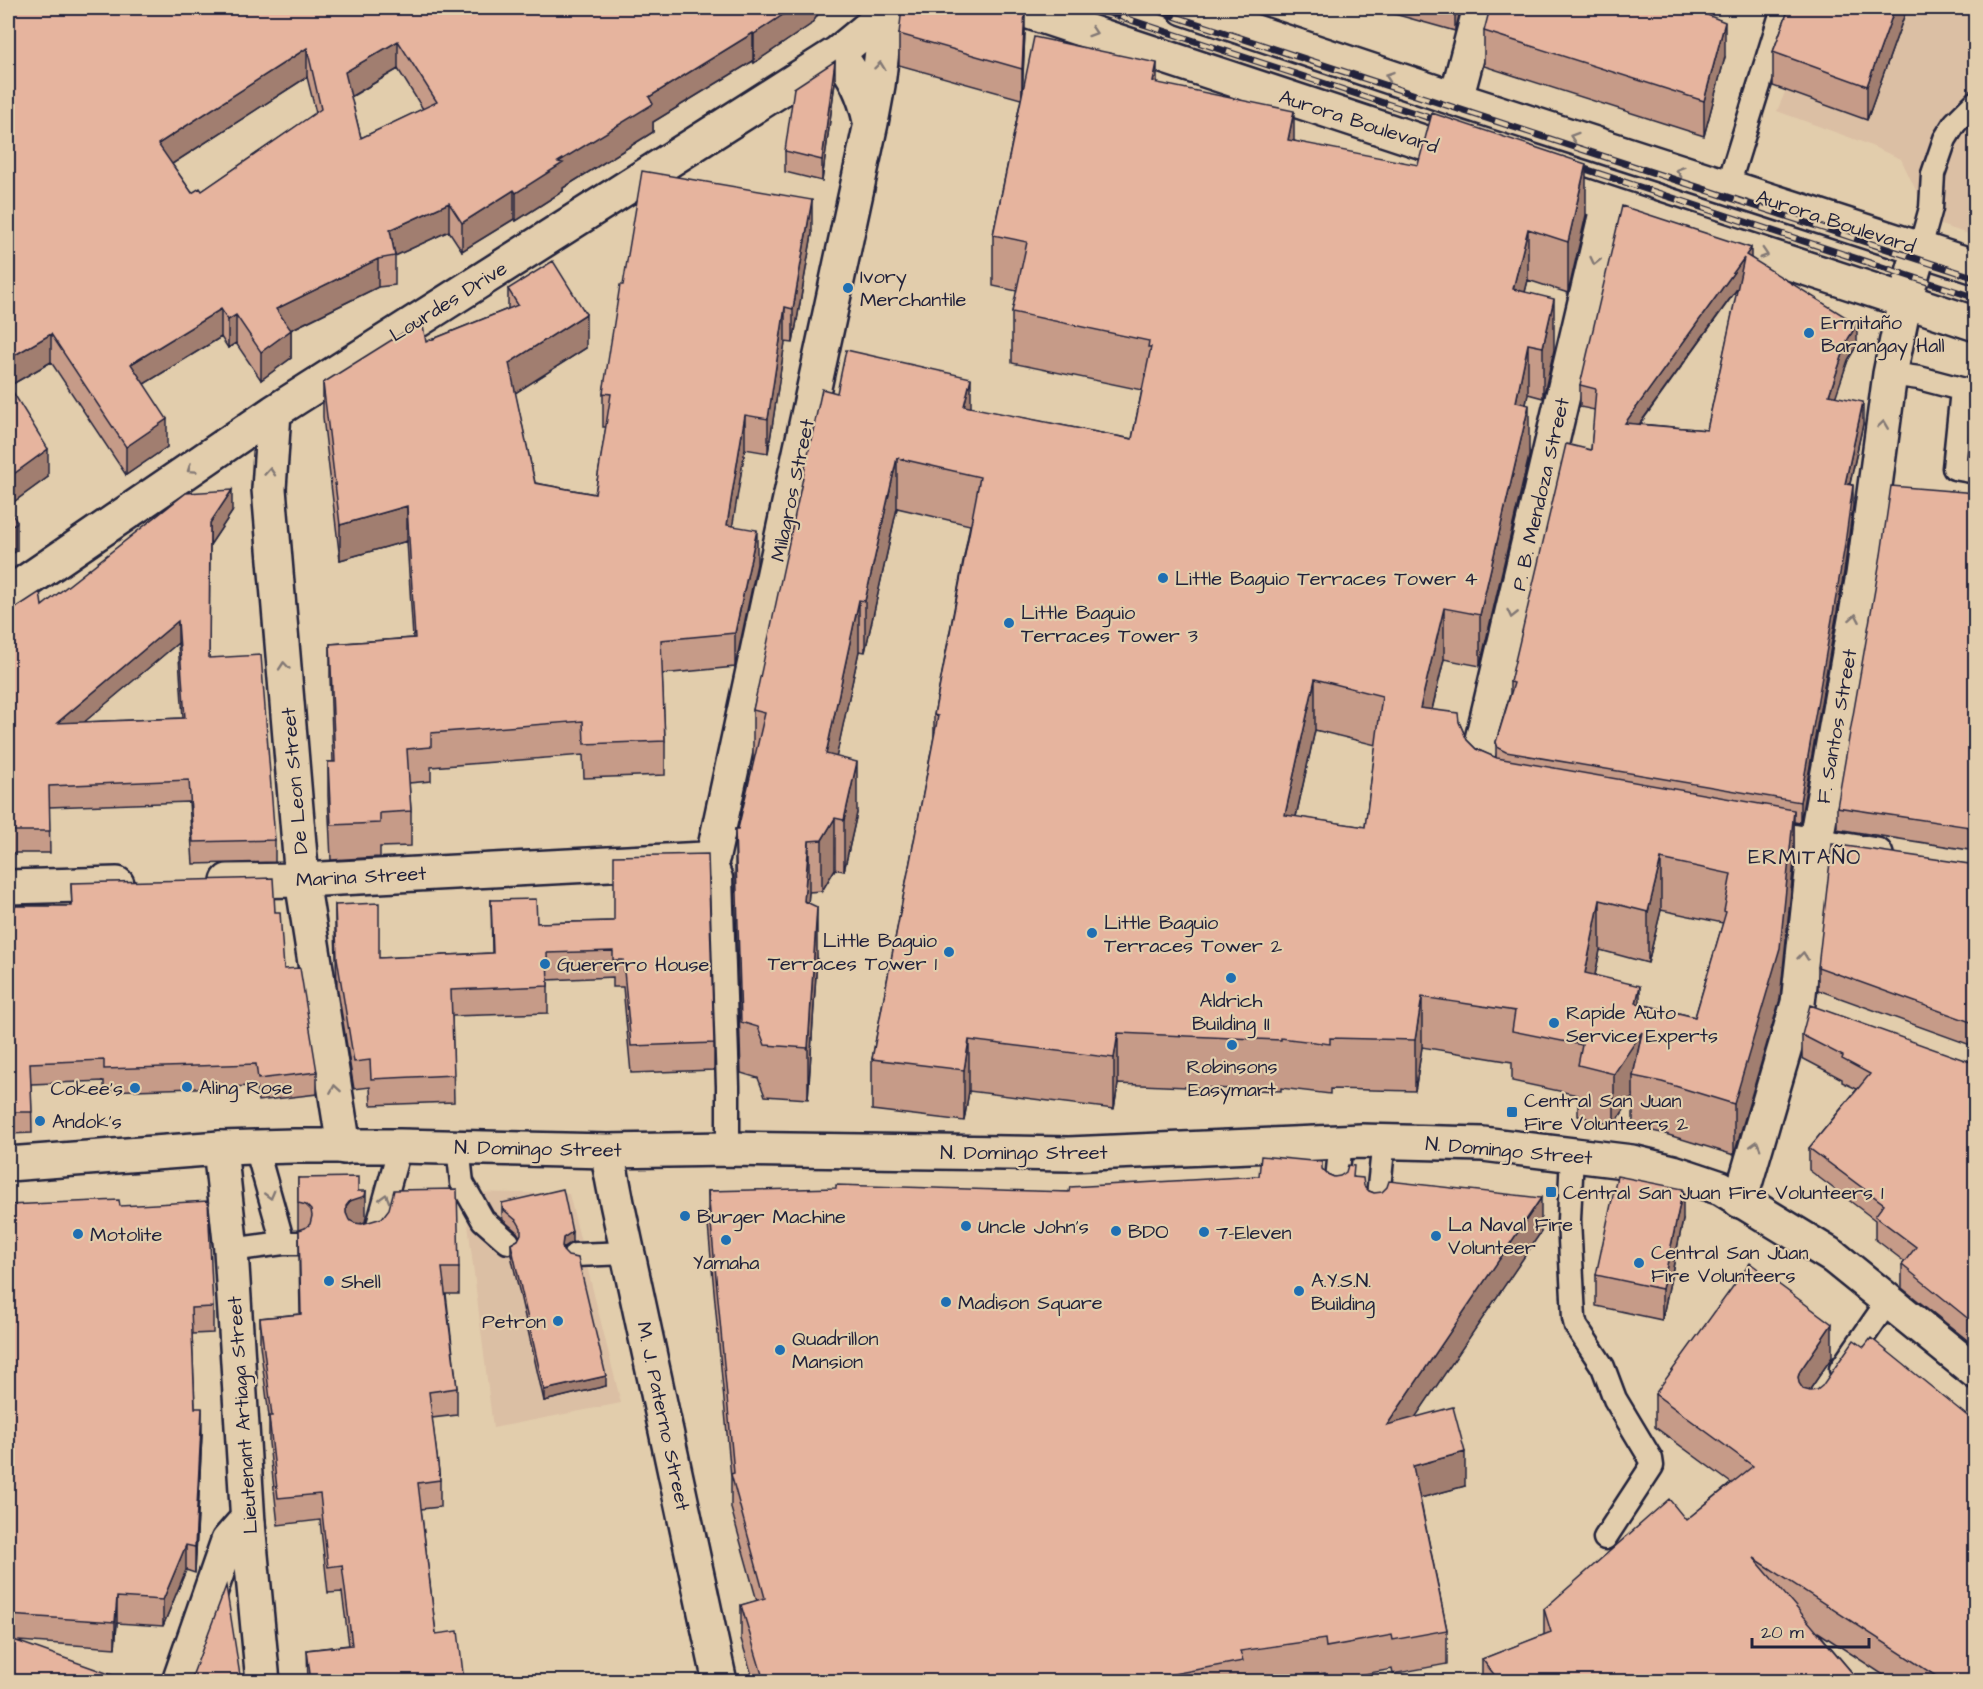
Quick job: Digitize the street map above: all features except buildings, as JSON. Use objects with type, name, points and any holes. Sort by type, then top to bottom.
[{"type":"street","name":"Lourdes Drive","points":[[8,594],[274,412],[838,53],[872,25],[887,8]]},
{"type":"street","name":"Milagros Street","points":[[713,856],[871,123],[887,8]]},
{"type":"street","name":"Aurora Boulevard","points":[[1017,8],[1976,324]]},
{"type":"street","name":"Aurora Boulevard","points":[[1184,8],[1456,99],[1976,267]]},
{"type":"street","points":[[1456,99],[1480,8]]},
{"type":"street","points":[[1230,78],[1244,27]]},
{"type":"street","name":"Milagros Street","points":[[838,53],[854,74],[865,98],[871,123]]},
{"type":"street","name":"P. B. Mendoza Street","points":[[1524,795],[1500,791],[1484,783],[1476,765],[1608,204]]},
{"type":"street","name":"F. Santos Street","points":[[1740,1201],[1798,1003],[1815,845],[1863,575],[1890,374],[1905,300],[1920,248]]},
{"type":"street","name":"De Leon Street","points":[[274,412],[269,489],[302,880],[344,1147]]},
{"type":"street","points":[[1722,829],[1907,860]]},
{"type":"street","name":"Marina Street","points":[[198,882],[302,880],[704,859],[713,856]]},
{"type":"street","points":[[8,887],[141,883]]},
{"type":"street","points":[[1798,1003],[1831,1015]]},
{"type":"street","name":"N. Domingo Street","points":[[8,1164],[256,1147],[400,1146],[607,1151],[728,1149],[1069,1154],[1341,1142],[1483,1144],[1632,1162],[1673,1172],[1721,1188],[1834,1257],[1976,1372]]},
{"type":"street","name":"Lieutenant Artiaga Street","points":[[220,1148],[231,1250],[248,1523],[263,1682]]},
{"type":"street","name":"M. J. Paterno Street","points":[[607,1151],[720,1682]]},
{"type":"street","points":[[178,1682],[228,1541],[241,1526],[248,1523]]},
{"type":"lane","points":[[1728,186],[1783,8]]},
{"type":"lane","points":[[1920,248],[1931,208],[1933,174],[1945,140],[1956,123],[1976,102]]},
{"type":"lane","points":[[1890,374],[1919,378],[1969,392],[1954,468],[1976,472]]},
{"type":"lane","points":[[713,856],[721,878],[728,1149]]},
{"type":"lane","points":[[1376,1214],[1384,1141]]},
{"type":"lane","points":[[1335,1198],[1341,1142]]},
{"type":"lane","points":[[359,1237],[374,1234],[400,1146]]},
{"type":"lane","points":[[231,1250],[291,1243],[256,1147]]},
{"type":"lane","points":[[458,1147],[462,1183],[483,1220],[508,1242]]},
{"type":"lane","points":[[1572,1154],[1569,1220],[1576,1326],[1603,1367],[1612,1393],[1651,1459],[1652,1466],[1605,1538]]},
{"type":"lane","points":[[575,1255],[629,1254]]},
{"type":"lane","points":[[1831,1384],[1888,1301]]},
{"type":"shaded area","points":[[1821,8],[1975,8],[1975,236],[1931,222],[1901,159],[1777,111]]},
{"type":"shaded area","points":[[464,1192],[569,1194],[621,1403],[493,1428]]},
{"type":"railway","points":[[1094,8],[1445,123]]},
{"type":"railway","points":[[1149,8],[1976,278]]},
{"type":"railway","points":[[1570,164],[1976,298]]},
{"type":"place","name":"Ivory Merchantile","points":[[848,288]]},
{"type":"place","name":"Ermitaño Barangay Hall","points":[[1809,333]]},
{"type":"place","name":"Little Baguio Terraces Tower 4","points":[[1163,578]]},
{"type":"place","name":"Little Baguio Terraces Tower 3","points":[[1009,623]]},
{"type":"place","name":"Little Baguio Terraces Tower 2","points":[[1092,933]]},
{"type":"place","name":"Little Baguio Terraces Tower 1","points":[[949,952]]},
{"type":"place","name":"Guererro House","points":[[545,964]]},
{"type":"place","name":"Aldrich Building II","points":[[1231,978]]},
{"type":"place","name":"Rapide Auto Service Experts","points":[[1554,1023]]},
{"type":"place","name":"Robinsons Easymart","points":[[1232,1045]]},
{"type":"place","name":"Aling Rose","points":[[187,1087]]},
{"type":"place","name":"Cokee's","points":[[135,1088]]},
{"type":"place","name":"Central San Juan Fire Volunteers 2","points":[[1512,1112]]},
{"type":"place","name":"Andok's","points":[[40,1121]]},
{"type":"place","name":"Central San Juan Fire Volunteers 1","points":[[1551,1192]]},
{"type":"place","name":"Burger Machine","points":[[685,1216]]},
{"type":"place","name":"Uncle John's","points":[[966,1226]]},
{"type":"place","name":"BDO","points":[[1116,1231]]},
{"type":"place","name":"7-Eleven","points":[[1204,1232]]},
{"type":"place","name":"Motolite","points":[[78,1234]]},
{"type":"place","name":"La Naval Fire Volunteer","points":[[1436,1236]]},
{"type":"place","name":"Yamaha","points":[[726,1240]]},
{"type":"place","name":"Central San Juan Fire Volunteers","points":[[1639,1263]]},
{"type":"place","name":"Shell","points":[[329,1281]]},
{"type":"place","name":"A.Y.S.N. Building","points":[[1299,1291]]},
{"type":"place","name":"Madison Square","points":[[946,1302]]},
{"type":"place","name":"Petron","points":[[558,1321]]},
{"type":"place","name":"Quadrillon Mansion","points":[[780,1350]]},
{"type":"district","name":"ERMITAÑO","points":[[1805,857]]}]
